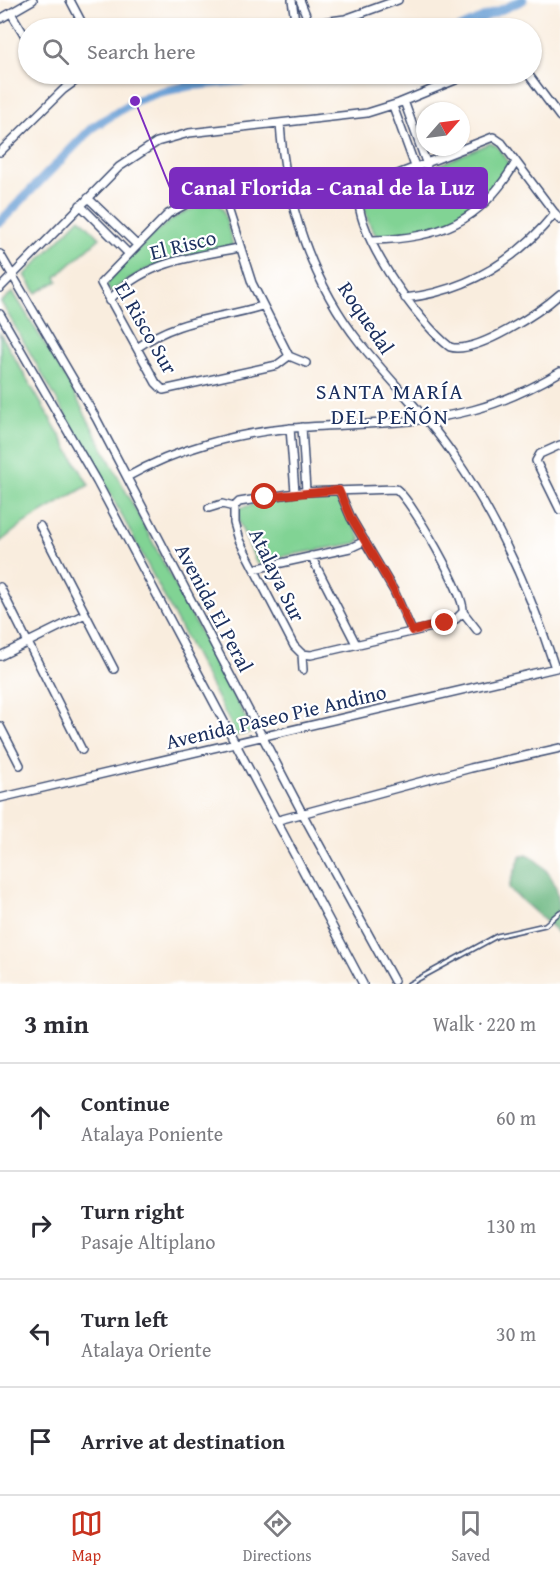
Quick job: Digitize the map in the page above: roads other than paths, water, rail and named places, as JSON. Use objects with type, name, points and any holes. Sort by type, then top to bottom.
[{"type":"street","points":[[0,19],[33,0]]},
{"type":"street","points":[[70,0],[79,18]]},
{"type":"street","points":[[292,0],[295,18]]},
{"type":"street","points":[[300,0],[307,18]]},
{"type":"street","points":[[350,18],[398,0]]},
{"type":"street","points":[[11,13],[18,25]]},
{"type":"street","points":[[0,152],[71,84]]},
{"type":"street","points":[[0,288],[80,205],[131,157],[162,140],[189,133],[355,115],[393,106],[446,84]]},
{"type":"street","points":[[535,84],[560,117]]},
{"type":"street","points":[[404,101],[427,165]]},
{"type":"street","points":[[393,106],[416,169]]},
{"type":"street","name":"Roquedal","points":[[280,123],[293,206],[305,244],[321,279],[358,341],[426,419],[455,458],[500,532],[557,668]]},
{"type":"street","points":[[339,183],[361,186],[427,165],[487,138],[495,138],[560,220]]},
{"type":"street","points":[[372,240],[415,238],[459,223],[492,195],[516,162]]},
{"type":"street","points":[[361,186],[359,201],[372,240],[405,298],[435,333],[453,348],[461,348],[507,331],[531,317],[560,294]]},
{"type":"street","points":[[88,198],[136,244]]},
{"type":"street","points":[[80,205],[128,253],[164,218],[182,206],[212,198],[224,201],[239,249],[262,306],[289,356],[306,363]]},
{"type":"street","points":[[405,298],[440,292],[492,271],[524,247],[555,213]]},
{"type":"street","name":"El Risco","points":[[109,301],[131,280],[152,268],[239,249]]},
{"type":"street","name":"El Risco Sur","points":[[128,253],[100,283],[158,386],[163,390],[277,365],[289,356]]},
{"type":"street","name":"Avenida El Peral","points":[[0,254],[74,379],[394,981]]},
{"type":"street","points":[[137,348],[159,333],[175,326],[262,306]]},
{"type":"street","points":[[0,314],[97,482],[363,984]]},
{"type":"street","points":[[127,477],[158,462],[200,447],[290,428],[426,419],[496,403],[560,372]]},
{"type":"street","points":[[290,428],[295,492]]},
{"type":"street","points":[[303,428],[306,491]]},
{"type":"street","points":[[560,445],[536,459],[537,467],[560,510]]},
{"type":"street","points":[[209,508],[222,504],[234,507],[239,502],[295,492],[396,489],[438,551],[462,600],[463,612],[470,618],[477,630]]},
{"type":"street","points":[[339,490],[346,509],[394,591],[412,631]]},
{"type":"street","name":"Atalaya Sur","points":[[234,507],[237,534],[294,646],[302,654]]},
{"type":"street","points":[[40,526],[114,669]]},
{"type":"street","points":[[254,569],[365,542]]},
{"type":"street","points":[[311,556],[357,644]]},
{"type":"street","points":[[0,587],[82,750]]},
{"type":"street","points":[[303,670],[302,654],[357,644],[452,621],[463,612]]},
{"type":"street","points":[[0,656],[85,614]]},
{"type":"street","name":"Avenida Paseo Pie Andino","points":[[0,798],[557,668]]},
{"type":"street","points":[[0,726],[20,765]]},
{"type":"street","points":[[275,821],[560,748]]},
{"type":"lane","points":[[409,984],[497,936],[545,925],[560,912]]},
{"type":"waterway","points":[[482,18],[523,0]]},
{"type":"waterway","points":[[0,222],[93,127],[135,101],[160,92],[209,84]]},
{"type":"place","name":"Canal Florida - Canal de la Luz","points":[[135,101]]},
{"type":"district","name":"SANTA MARÍA DEL PEÑÓN","points":[[390,404]]}]
